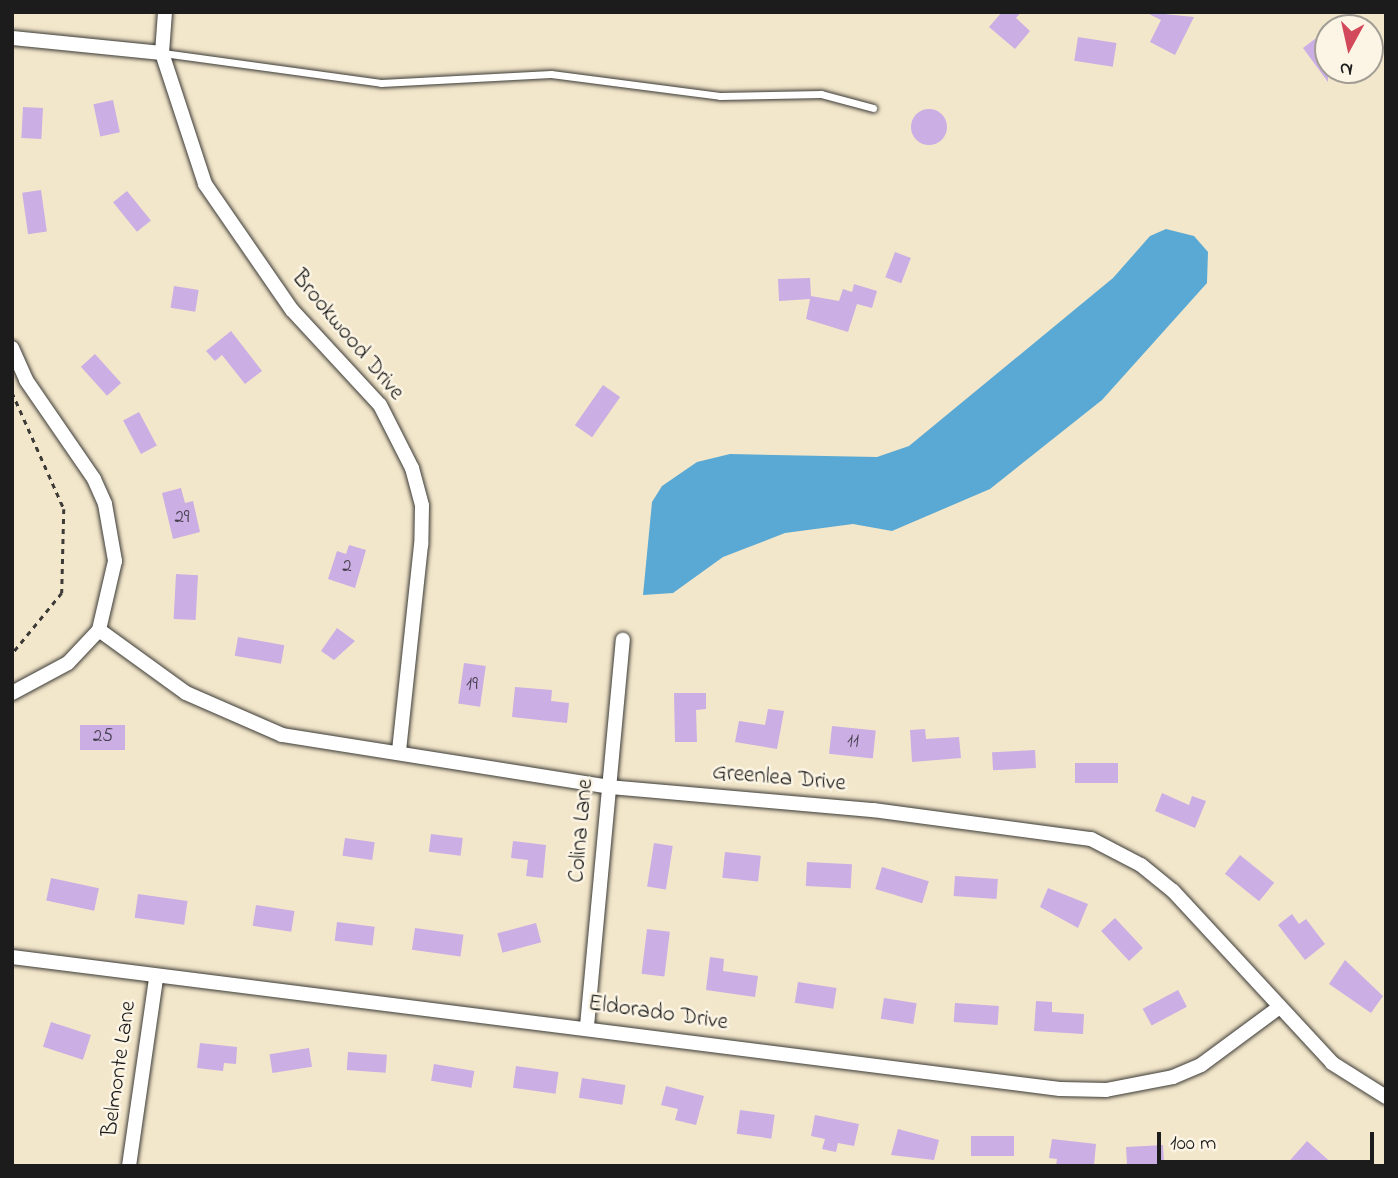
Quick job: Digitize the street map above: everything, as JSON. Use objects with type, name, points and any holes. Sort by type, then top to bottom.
[{"type":"street","points":[[12,38],[162,53],[165,12]]},
{"type":"street","name":"Brookwood Drive","points":[[162,53],[205,184],[292,310],[380,405],[412,468],[422,506],[421,545],[399,751]]},
{"type":"street","points":[[12,348],[106,504],[115,561],[99,630],[68,663],[12,693]]},
{"type":"street","name":"Greenlea Drive","points":[[99,630],[228,716],[282,735],[399,751],[608,787],[899,813],[1091,839],[1141,865],[1173,891],[1277,1009],[1332,1063],[1386,1097]]},
{"type":"street","name":"Colina Lane","points":[[587,1026],[623,640]]},
{"type":"street","name":"Eldorado Drive","points":[[12,957],[156,978],[587,1026],[974,1082],[1106,1090],[1201,1065],[1277,1009]]},
{"type":"street","name":"Belmonte Lane","points":[[129,1166],[156,978]]},
{"type":"lane","points":[[162,53],[381,83],[551,74],[720,96],[821,94],[873,108]]},
{"type":"path","points":[[12,393],[64,509],[62,593],[12,654]]},
{"type":"water","points":[[1166,229],[1194,236],[1208,252],[1207,283],[1102,400],[990,489],[892,531],[853,524],[785,533],[723,557],[673,593],[643,595],[652,502],[662,486],[697,462],[730,454],[877,457],[909,446],[1113,278],[1150,236]]},
{"type":"building","points":[[1002,12],[1021,12],[1016,18],[1030,31],[1015,49],[989,27]]},
{"type":"building","points":[[1145,12],[1194,17],[1175,55],[1150,42],[1161,20]]},
{"type":"building","points":[[1078,37],[1117,43],[1113,67],[1074,61]]},
{"type":"building","points":[[1314,40],[1314,63],[1303,48]]},
{"type":"building","points":[[113,100],[120,132],[100,136],[93,104]]},
{"type":"building","points":[[23,107],[43,108],[41,139],[21,138]]},
{"type":"building","points":[[929,109],[942,114],[947,127],[942,140],[929,145],[916,140],[911,127],[916,114]]},
{"type":"building","points":[[41,190],[47,232],[28,234],[22,193]]},
{"type":"building","points":[[127,191],[151,221],[137,232],[113,202]]},
{"type":"building","points":[[895,252],[911,258],[901,283],[885,277]]},
{"type":"building","points":[[810,278],[811,296],[839,301],[843,289],[852,292],[854,284],[877,291],[872,308],[857,304],[848,332],[806,319],[810,299],[779,301],[778,279]]},
{"type":"building","points":[[174,286],[199,290],[195,312],[171,308]]},
{"type":"building","points":[[231,331],[262,371],[245,384],[222,355],[215,361],[206,351]]},
{"type":"building","points":[[95,354],[121,383],[107,396],[81,367]]},
{"type":"building","points":[[603,385],[620,397],[592,437],[575,425]]},
{"type":"building","points":[[139,412],[157,446],[141,454],[123,420]]},
{"type":"building","points":[[181,488],[185,503],[193,501],[200,532],[173,539],[162,493]]},
{"type":"building","points":[[349,545],[366,550],[355,588],[328,579],[337,551],[346,554]]},
{"type":"building","points":[[176,574],[198,575],[196,620],[174,619]]},
{"type":"building","points":[[337,628],[355,641],[334,660],[321,651]]},
{"type":"building","points":[[238,637],[284,645],[281,664],[235,656]]},
{"type":"building","points":[[464,663],[486,666],[480,707],[458,704]]},
{"type":"building","points":[[515,687],[552,690],[551,701],[569,703],[567,723],[512,717]]},
{"type":"building","points":[[674,693],[706,693],[706,709],[696,710],[697,742],[675,742]]},
{"type":"building","points":[[768,709],[784,711],[777,749],[735,742],[739,721],[765,725]]},
{"type":"building","points":[[80,725],[125,725],[125,750],[80,750]]},
{"type":"building","points":[[832,726],[876,731],[873,758],[829,754]]},
{"type":"building","points":[[925,729],[926,739],[959,737],[961,758],[912,762],[910,730]]},
{"type":"building","points":[[1035,750],[1036,768],[993,770],[992,752]]},
{"type":"building","points":[[1075,763],[1118,763],[1118,783],[1075,783]]},
{"type":"building","points":[[1162,793],[1189,805],[1192,796],[1206,801],[1195,828],[1155,811]]},
{"type":"building","points":[[431,834],[463,838],[461,856],[429,852]]},
{"type":"building","points":[[345,838],[375,842],[372,860],[342,856]]},
{"type":"building","points":[[513,841],[546,845],[543,878],[526,876],[528,860],[511,858]]},
{"type":"building","points":[[654,843],[673,846],[666,889],[647,886]]},
{"type":"building","points":[[725,852],[761,856],[758,882],[722,878]]},
{"type":"building","points":[[1240,855],[1274,883],[1259,901],[1225,874]]},
{"type":"building","points":[[807,862],[852,864],[851,888],[806,886]]},
{"type":"building","points":[[882,867],[929,881],[922,903],[875,889]]},
{"type":"building","points":[[955,876],[998,879],[997,899],[954,896]]},
{"type":"building","points":[[51,878],[99,888],[94,911],[46,900]]},
{"type":"building","points":[[1048,888],[1088,904],[1078,928],[1040,907]]},
{"type":"building","points":[[138,894],[188,901],[184,925],[135,918]]},
{"type":"building","points":[[256,905],[295,911],[291,932],[253,926]]},
{"type":"building","points":[[1292,914],[1299,924],[1306,919],[1325,944],[1305,960],[1278,925]]},
{"type":"building","points":[[1115,918],[1143,948],[1129,961],[1101,931]]},
{"type":"building","points":[[337,922],[375,927],[372,945],[335,941]]},
{"type":"building","points":[[536,923],[541,942],[503,953],[497,933]]},
{"type":"building","points":[[415,928],[464,935],[460,957],[412,950]]},
{"type":"building","points":[[647,929],[670,932],[664,976],[642,974]]},
{"type":"building","points":[[710,957],[724,959],[723,971],[758,976],[755,997],[706,990]]},
{"type":"building","points":[[1345,960],[1383,996],[1371,1013],[1329,984]]},
{"type":"building","points":[[798,982],[837,988],[833,1009],[795,1003]]},
{"type":"building","points":[[1178,990],[1187,1007],[1152,1026],[1143,1009]]},
{"type":"building","points":[[884,998],[917,1003],[913,1024],[881,1019]]},
{"type":"building","points":[[1036,1001],[1052,1002],[1052,1012],[1084,1014],[1083,1034],[1034,1031]]},
{"type":"building","points":[[955,1003],[999,1006],[998,1025],[954,1022]]},
{"type":"building","points":[[51,1022],[91,1035],[83,1060],[43,1047]]},
{"type":"building","points":[[200,1043],[237,1047],[236,1064],[224,1063],[223,1071],[197,1068]]},
{"type":"building","points":[[309,1048],[312,1067],[272,1073],[269,1054]]},
{"type":"building","points":[[348,1052],[387,1055],[386,1073],[347,1070]]},
{"type":"building","points":[[434,1064],[474,1071],[471,1088],[431,1081]]},
{"type":"building","points":[[516,1066],[559,1072],[556,1094],[513,1088]]},
{"type":"building","points":[[582,1078],[625,1085],[622,1105],[579,1098]]},
{"type":"building","points":[[666,1086],[704,1096],[696,1125],[675,1120],[678,1109],[661,1105]]},
{"type":"building","points":[[740,1110],[775,1115],[771,1139],[737,1134]]},
{"type":"building","points":[[815,1115],[859,1124],[854,1146],[838,1143],[836,1152],[822,1149],[825,1139],[811,1136]]},
{"type":"building","points":[[898,1129],[939,1140],[934,1160],[891,1155]]},
{"type":"building","points":[[971,1136],[1014,1136],[1014,1156],[971,1156]]},
{"type":"building","points":[[1052,1139],[1096,1144],[1094,1165],[1056,1166],[1057,1159],[1049,1158]]},
{"type":"building","points":[[1307,1141],[1335,1166],[1285,1166]]},
{"type":"building","points":[[1163,1145],[1164,1165],[1127,1166],[1126,1147]]}]
